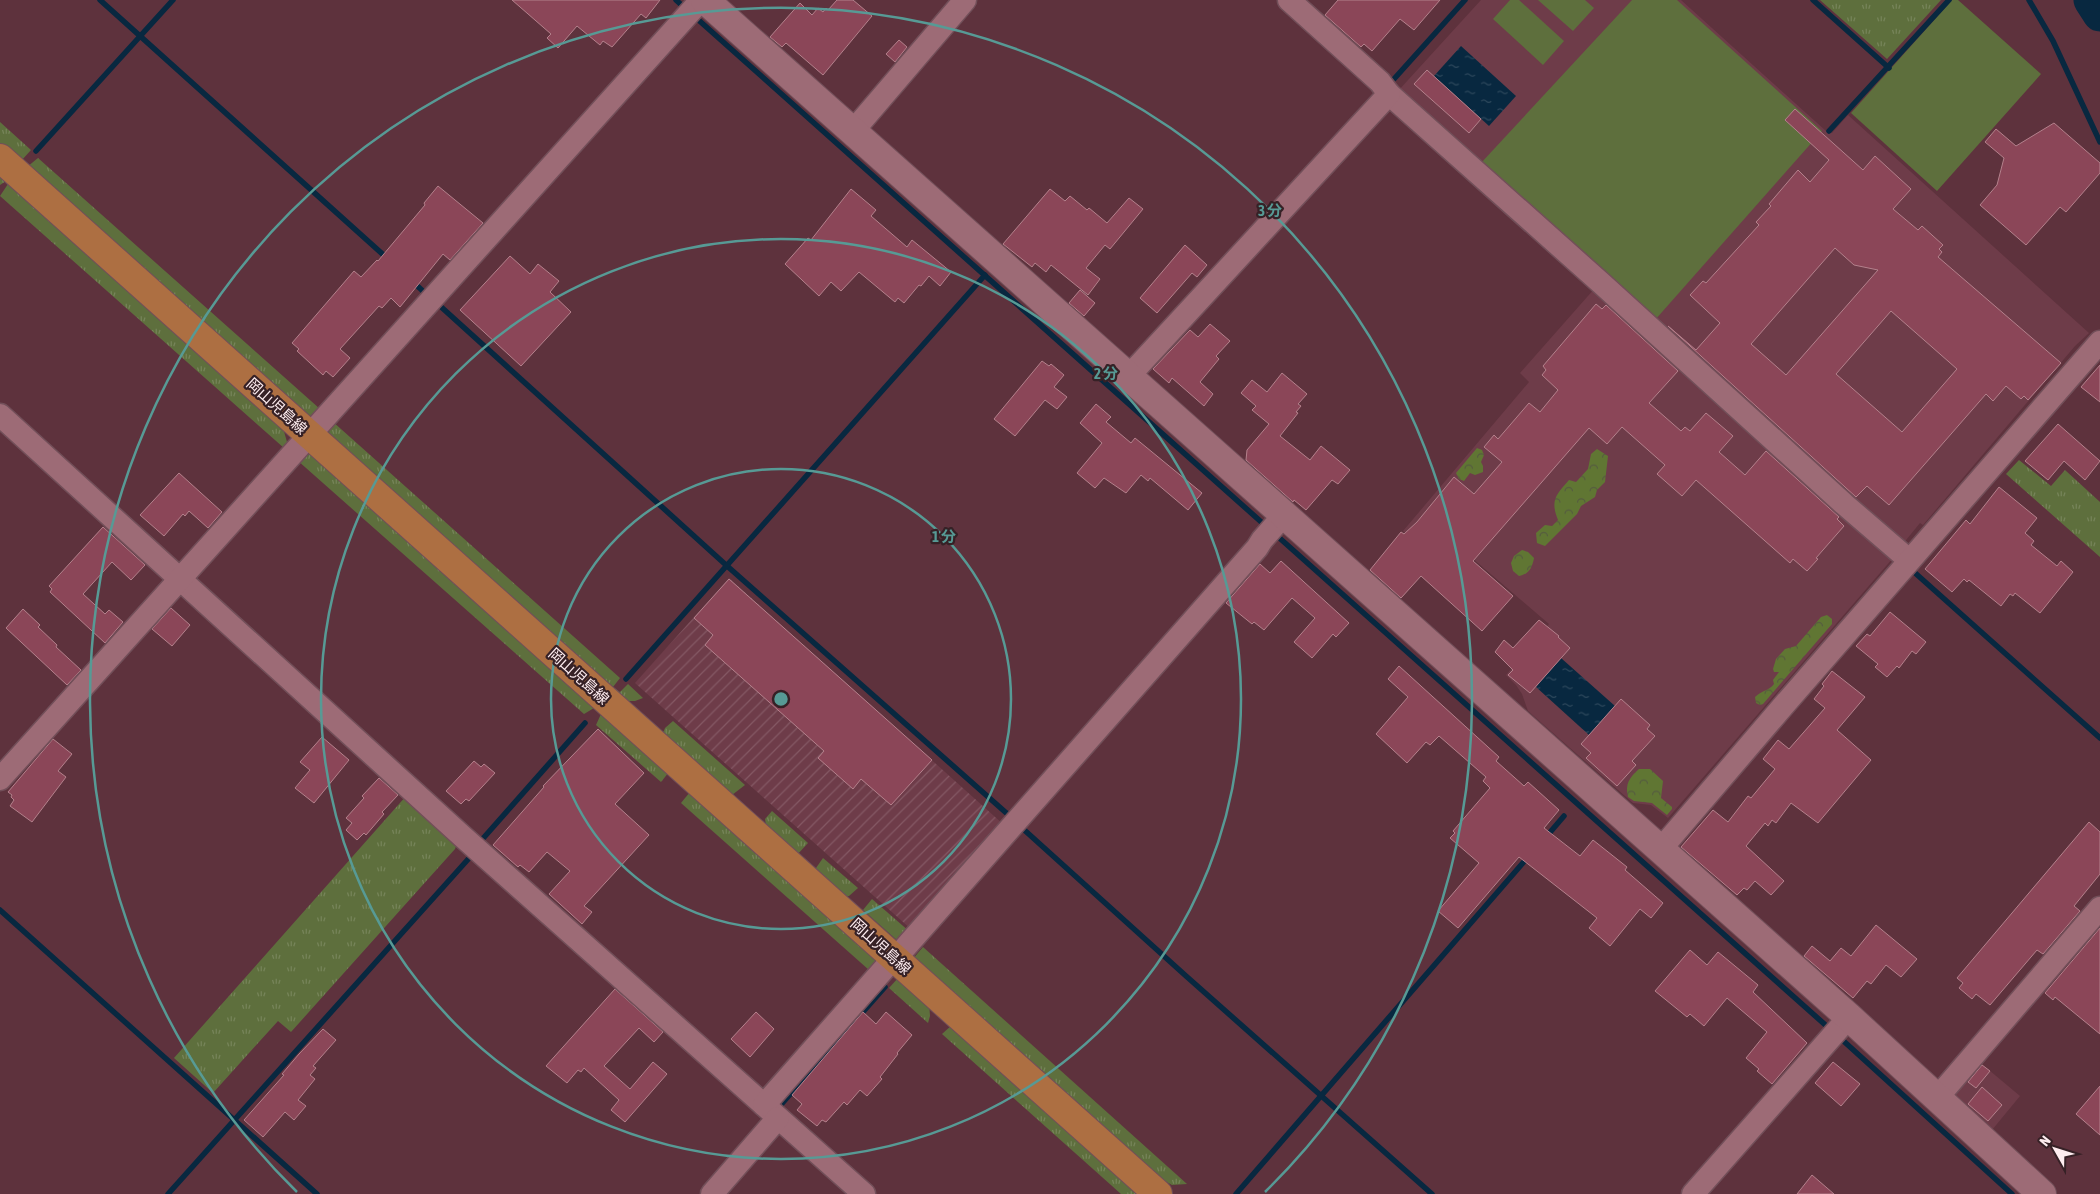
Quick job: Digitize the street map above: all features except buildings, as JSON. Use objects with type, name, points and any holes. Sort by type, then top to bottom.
[{"type":"main road","name":"岡山児島線","points":[[0,158],[1158,1194]]},
{"type":"street","points":[[853,132],[965,0]]},
{"type":"street","points":[[1289,0],[1380,82],[1389,94],[1601,283],[1830,492],[1909,560]]},
{"type":"street","points":[[0,779],[696,6],[853,132],[1128,378],[1275,525],[1660,850],[1839,1028],[1937,1098],[2042,1194]]},
{"type":"street","points":[[1128,378],[1389,94]]},
{"type":"street","points":[[1660,850],[1909,560],[2100,342]]},
{"type":"street","points":[[0,415],[179,580],[864,1194]]},
{"type":"street","points":[[712,1194],[771,1112],[893,958],[910,943],[1257,548],[1275,525]]},
{"type":"street","points":[[1937,1098],[2100,908]]},
{"type":"street","points":[[1693,1194],[1839,1028]]},
{"type":"shaded area","points":[[1481,0],[1681,0],[1826,131],[1832,133],[1848,115],[2089,333],[2075,346],[1923,525],[1920,523],[1902,545],[1398,91]]},
{"type":"shaded area","points":[[1595,288],[1893,558],[1668,818],[1651,805],[1633,803],[1528,711],[1522,694],[1506,675],[1549,624],[1451,540],[1434,559],[1403,531],[1529,382],[1520,373]]},
{"type":"shaded area","points":[[729,578],[1004,825],[912,930],[635,683]]},
{"type":"shaded area","points":[[1977,1060],[2020,1096],[1992,1130],[1949,1094]]},
{"type":"green space","points":[[1510,0],[1519,0],[1564,41],[1543,65],[1493,19]]},
{"type":"green space","points":[[1538,0],[1585,0],[1594,8],[1573,31]]},
{"type":"green space","points":[[1632,0],[1677,0],[1822,131],[1655,320],[1481,163]]},
{"type":"green space","points":[[1820,0],[1941,0],[1887,59]]},
{"type":"green space","points":[[1952,0],[1958,0],[2041,74],[1937,191],[1851,113]]},
{"type":"green space","points":[[0,122],[31,150],[21,161],[27,167],[38,158],[320,409],[315,416],[308,418],[0,145]]},
{"type":"green space","points":[[0,174],[283,428],[287,442],[284,448],[0,196],[8,184],[6,181],[0,185]]},
{"type":"green space","points":[[332,421],[620,678],[613,687],[620,692],[628,684],[643,698],[635,701],[626,701],[324,435]]},
{"type":"green space","points":[[1477,448],[1482,450],[1484,455],[1481,462],[1483,472],[1475,475],[1470,473],[1464,481],[1459,479],[1456,473]]},
{"type":"green space","points":[[1597,449],[1608,456],[1605,482],[1597,490],[1595,497],[1581,506],[1577,514],[1545,546],[1537,543],[1536,533],[1545,525],[1552,526],[1558,520],[1555,503],[1558,494],[1569,480],[1576,482],[1588,469],[1591,454]]},
{"type":"green space","points":[[310,452],[669,772],[661,782],[596,725],[601,714],[594,708],[584,714],[297,460],[303,454]]},
{"type":"green space","points":[[2019,460],[2051,486],[2065,470],[2100,502],[2100,557],[2006,474]]},
{"type":"green space","points":[[1522,550],[1528,552],[1534,558],[1530,570],[1519,576],[1513,571],[1511,563],[1514,556]]},
{"type":"green space","points":[[1827,615],[1832,619],[1832,624],[1763,704],[1756,703],[1755,697],[1774,684],[1773,680],[1779,672],[1774,672],[1773,669],[1776,659],[1785,649],[1796,646],[1821,617]]},
{"type":"green space","points":[[673,721],[745,785],[732,795],[663,733],[665,728]]},
{"type":"green space","points":[[1639,769],[1650,769],[1663,781],[1661,798],[1672,807],[1667,815],[1652,803],[1634,801],[1628,797],[1627,788],[1629,781]]},
{"type":"green space","points":[[690,792],[877,959],[869,970],[681,803]]},
{"type":"green space","points":[[407,795],[458,841],[455,849],[291,1032],[278,1021],[213,1093],[174,1058]]},
{"type":"green space","points":[[772,811],[808,843],[796,856],[766,825],[765,819]]},
{"type":"green space","points":[[823,858],[858,888],[849,896],[844,897],[816,873],[816,868]]},
{"type":"green space","points":[[872,899],[910,932],[899,942],[863,910]]},
{"type":"green space","points":[[923,947],[1187,1184],[1172,1185],[1163,1180],[912,960]]},
{"type":"green space","points":[[899,977],[929,1003],[930,1016],[928,1023],[889,988]]},
{"type":"green space","points":[[952,1025],[1142,1194],[1121,1194],[942,1034]]},
{"type":"water","points":[[1461,46],[1516,96],[1489,126],[1434,76]]},
{"type":"water","points":[[1561,658],[1615,706],[1589,735],[1536,687]]},
{"type":"waterway","points":[[100,0],[388,259]]},
{"type":"waterway","points":[[36,151],[173,0]]},
{"type":"waterway","points":[[676,0],[687,10]]},
{"type":"waterway","points":[[1394,79],[1465,0]]},
{"type":"waterway","points":[[1813,0],[1889,68]]},
{"type":"waterway","points":[[1829,131],[1949,0]]},
{"type":"waterway","points":[[2029,0],[2053,41],[2100,142]]},
{"type":"waterway","points":[[2091,0],[2100,14]]},
{"type":"waterway","points":[[694,16],[1268,528]]},
{"type":"waterway","points":[[626,679],[985,275]]},
{"type":"waterway","points":[[412,281],[425,293]]},
{"type":"waterway","points":[[439,305],[726,565],[1012,818]]},
{"type":"waterway","points":[[1275,534],[1831,1030]]},
{"type":"waterway","points":[[1914,572],[2100,738]]},
{"type":"waterway","points":[[479,843],[585,723]]},
{"type":"waterway","points":[[1546,837],[1564,816]]},
{"type":"waterway","points":[[1023,825],[1021,827],[1186,976],[1432,1194]]},
{"type":"waterway","points":[[168,1194],[471,856]]},
{"type":"waterway","points":[[1236,1194],[1528,857]]},
{"type":"waterway","points":[[0,910],[317,1194]]},
{"type":"waterway","points":[[779,1109],[885,987]]},
{"type":"waterway","points":[[1838,1036],[2012,1194]]}]
